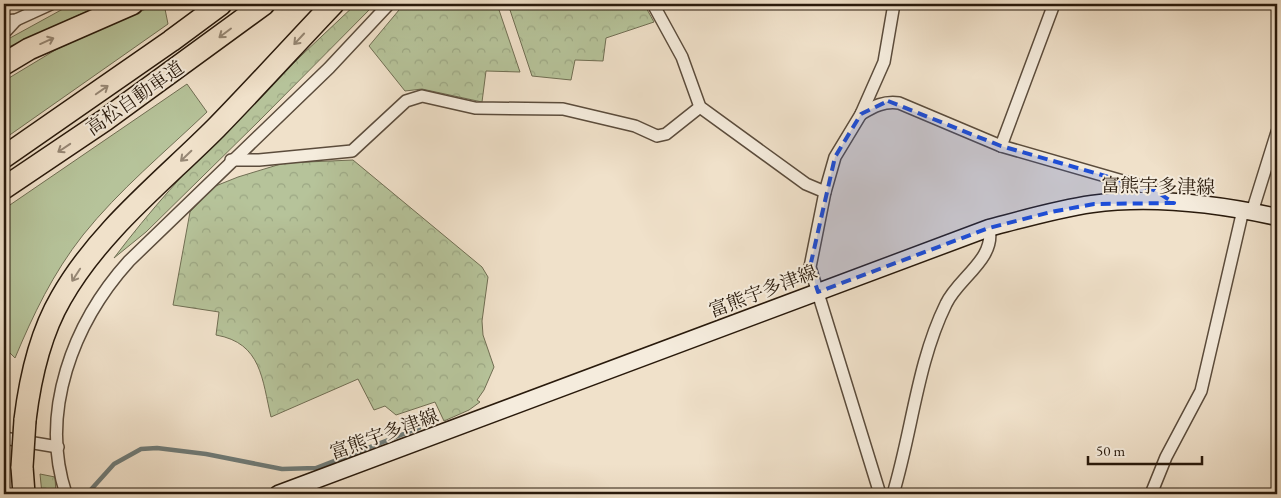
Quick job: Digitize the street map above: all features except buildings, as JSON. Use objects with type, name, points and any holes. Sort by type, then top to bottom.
[{"type":"highway","points":[[4,64],[28,49],[132,4]]},
{"type":"highway","name":"高松自動車道","points":[[4,157],[172,41],[221,4]]},
{"type":"highway","name":"高松自動車道","points":[[4,188],[105,120],[264,4]]},
{"type":"highway","points":[[24,494],[22,467],[28,392],[37,356],[60,298],[82,264],[122,218],[216,128],[333,4]]},
{"type":"main road","name":"富熊宇多津線","points":[[278,494],[989,228],[1050,212],[1094,204],[1174,203],[1247,211],[1277,217]]},
{"type":"street","points":[[4,21],[16,20],[51,4]]},
{"type":"street","points":[[66,494],[58,447],[57,406],[62,383],[90,313],[112,279],[232,160],[329,68],[389,4]]},
{"type":"street","points":[[653,4],[682,57],[700,107],[806,184],[825,192]]},
{"type":"street","points":[[880,494],[810,266],[825,192],[835,157],[861,114],[884,62],[894,4]]},
{"type":"street","points":[[1001,146],[1054,4]]},
{"type":"street","points":[[4,33],[16,20]]},
{"type":"street","points":[[232,160],[259,160],[352,151],[406,101],[422,96],[475,108],[563,109],[635,126],[657,136],[666,134],[700,107]]},
{"type":"street","points":[[861,114],[874,105],[888,101],[899,102],[1001,146],[1154,190],[1174,203]]},
{"type":"street","points":[[1151,494],[1166,457],[1201,391],[1247,211],[1277,132]]},
{"type":"street","points":[[893,494],[930,345],[952,292],[986,253],[991,238],[989,228]]},
{"type":"street","points":[[4,438],[58,447]]},
{"type":"highlighted area","points":[[888,101],[1001,146],[1154,190],[1174,203],[1094,204],[1051,212],[989,228],[818,292],[810,267],[835,157],[861,114]]},
{"type":"green space","points":[[72,4],[103,4],[4,49],[4,43],[10,38]]},
{"type":"green space","points":[[157,4],[164,4],[168,24],[4,139],[4,81],[57,49]]},
{"type":"green space","points":[[356,4],[375,4],[146,232],[114,258],[169,190],[229,126]]},
{"type":"green space","points":[[404,4],[497,4],[520,72],[486,71],[482,102],[422,89],[405,91],[369,46]]},
{"type":"green space","points":[[508,4],[644,4],[654,22],[606,38],[603,61],[575,60],[571,80],[532,76]]},
{"type":"green space","points":[[187,84],[207,112],[127,187],[97,218],[72,249],[44,295],[15,358],[4,347],[4,209]]},
{"type":"green space","points":[[353,160],[482,267],[488,277],[482,321],[483,335],[494,367],[484,390],[477,400],[480,402],[469,410],[444,421],[435,402],[396,415],[385,406],[374,410],[358,379],[271,417],[262,377],[251,355],[243,346],[231,339],[216,335],[219,312],[173,305],[190,212],[213,187],[284,163]]},
{"type":"green space","points":[[40,474],[55,477],[56,494],[42,494]]},
{"type":"waterway","points":[[87,494],[114,464],[141,449],[157,448],[206,454],[282,469],[316,468],[419,428]]}]
